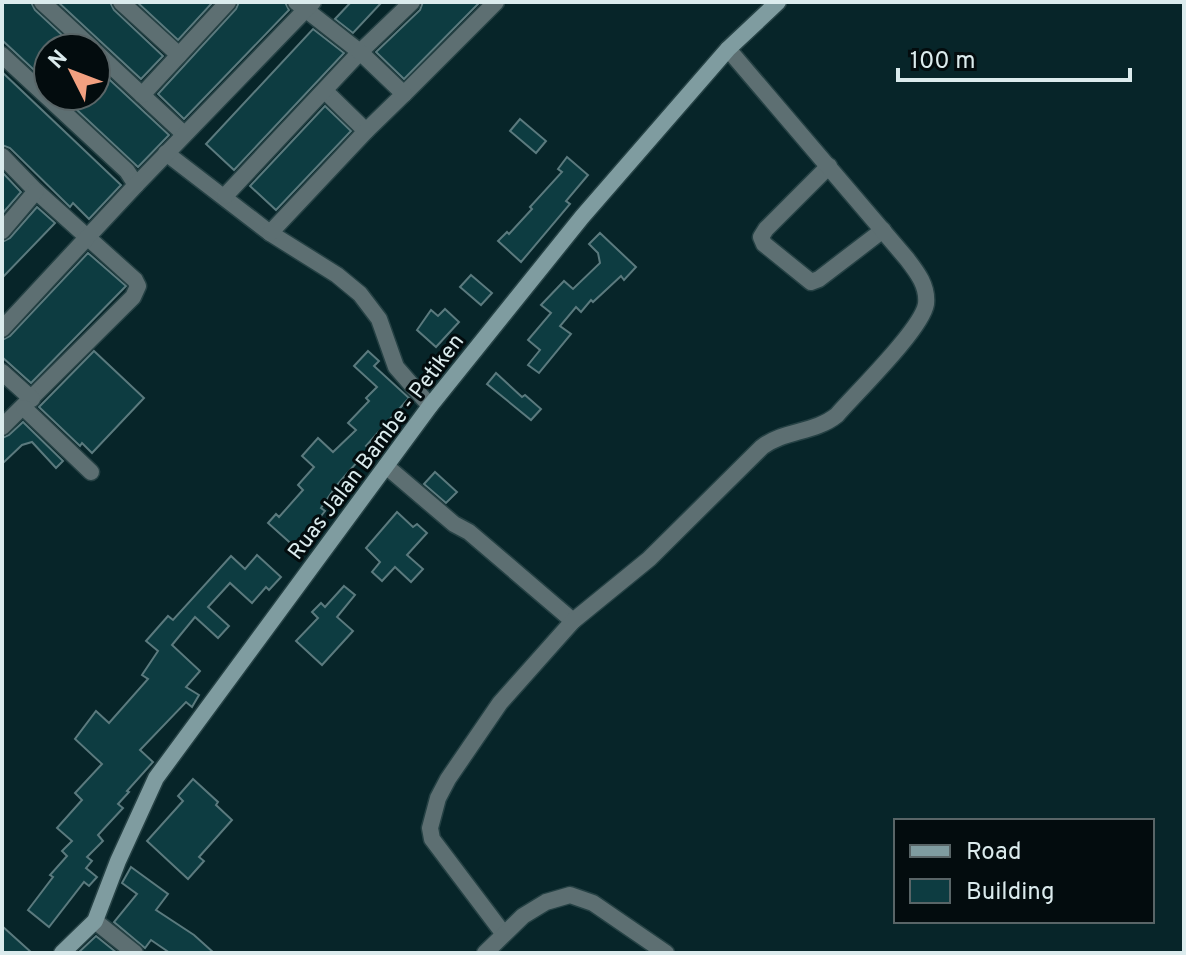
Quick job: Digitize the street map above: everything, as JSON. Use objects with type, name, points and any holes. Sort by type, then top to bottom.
[{"type":"main road","name":"Ruas Jalan Bambe - Petiken","points":[[62,953],[95,921],[156,778],[430,406],[582,217],[728,49],[778,2]]},
{"type":"street","points":[[42,2],[74,32]]},
{"type":"street","points":[[142,95],[228,2]]},
{"type":"street","points":[[225,196],[360,52],[412,2]]},
{"type":"street","points":[[270,233],[366,131],[496,2]]},
{"type":"street","points":[[131,5],[179,55]]},
{"type":"street","points":[[2,329],[304,5],[404,94]]},
{"type":"street","points":[[503,933],[432,839],[432,815],[448,779],[500,703],[573,621],[649,559],[762,447],[837,415],[907,336],[926,303],[923,280],[728,49]]},
{"type":"street","points":[[2,80],[8,61],[127,171],[136,185]]},
{"type":"street","points":[[112,67],[184,134]]},
{"type":"street","points":[[325,91],[366,131]]},
{"type":"street","points":[[166,153],[270,233],[337,275],[360,294],[379,319],[396,367],[430,406]]},
{"type":"street","points":[[2,156],[137,284],[136,291],[2,427]]},
{"type":"street","points":[[829,166],[763,233],[764,244],[811,282],[883,230]]},
{"type":"street","points":[[2,231],[36,191]]},
{"type":"street","points":[[2,372],[91,472]]},
{"type":"street","points":[[386,466],[573,621]]},
{"type":"street","points":[[485,953],[523,916],[546,902],[570,895],[593,903],[666,953]]},
{"type":"street","points":[[95,921],[135,953]]},
{"type":"building","points":[[2,2],[31,2],[35,10],[59,32],[32,32],[32,68],[2,40]]},
{"type":"building","points":[[58,2],[110,2],[114,10],[163,56],[141,79],[112,52],[112,32],[90,32]]},
{"type":"building","points":[[137,2],[213,2],[178,40]]},
{"type":"building","points":[[239,2],[285,2],[289,10],[184,119],[158,94]]},
{"type":"building","points":[[351,2],[382,2],[353,33],[335,19]]},
{"type":"building","points":[[423,2],[480,2],[404,79],[376,52],[420,10]]},
{"type":"building","points":[[313,29],[344,53],[234,170],[206,144]]},
{"type":"building","points":[[2,72],[32,100],[32,112],[44,112],[121,185],[89,219],[73,203],[70,207],[10,148],[2,145]]},
{"type":"building","points":[[112,82],[169,135],[138,167],[79,112],[112,112]]},
{"type":"building","points":[[325,106],[351,131],[276,210],[250,186]]},
{"type":"building","points":[[520,119],[546,141],[536,153],[510,131]]},
{"type":"building","points":[[567,157],[588,175],[566,201],[570,204],[521,262],[498,241],[507,232],[509,234],[532,209],[530,207],[562,172],[558,169]]},
{"type":"building","points":[[2,172],[21,192],[2,214]]},
{"type":"building","points":[[37,207],[55,223],[2,278],[2,242],[10,238]]},
{"type":"building","points":[[600,233],[636,267],[624,280],[621,276],[593,302],[591,300],[581,312],[576,307],[560,326],[571,334],[539,373],[528,365],[540,350],[528,340],[551,313],[541,305],[564,281],[573,289],[600,263],[598,253],[589,244]]},
{"type":"building","points":[[88,253],[126,286],[31,383],[2,357],[2,340],[10,336]]},
{"type":"building","points":[[471,275],[492,293],[481,305],[460,287]]},
{"type":"building","points":[[445,309],[459,322],[436,347],[417,330],[431,310],[438,316]]},
{"type":"building","points":[[94,351],[144,398],[92,453],[82,443],[80,446],[39,407]]},
{"type":"building","points":[[368,351],[379,361],[374,366],[409,398],[366,446],[372,451],[358,461],[336,486],[321,508],[325,511],[296,548],[268,523],[276,514],[279,517],[303,490],[298,485],[314,467],[302,456],[318,438],[333,452],[356,430],[348,423],[369,401],[366,398],[377,387],[354,366]]},
{"type":"building","points":[[496,373],[522,397],[525,395],[541,409],[531,420],[487,384]]},
{"type":"building","points":[[23,422],[63,461],[56,468],[32,442],[22,445],[2,464],[2,438]]},
{"type":"building","points":[[435,472],[457,492],[446,503],[424,484]]},
{"type":"building","points":[[397,512],[413,527],[417,524],[427,533],[407,555],[423,569],[411,582],[395,567],[382,581],[372,572],[380,562],[366,548]]},
{"type":"building","points":[[257,555],[281,577],[269,590],[266,587],[252,603],[230,583],[208,607],[229,626],[218,638],[195,617],[172,645],[200,671],[186,687],[199,695],[192,707],[186,702],[140,750],[153,762],[127,791],[118,804],[123,808],[98,835],[103,841],[87,857],[92,861],[86,868],[97,877],[89,886],[84,882],[49,927],[28,910],[53,877],[50,875],[67,856],[62,851],[72,841],[57,828],[82,800],[75,793],[102,764],[75,739],[96,711],[109,723],[148,679],[142,675],[158,651],[146,641],[168,616],[173,620],[231,556],[245,569]]},
{"type":"building","points":[[344,586],[355,595],[337,617],[353,631],[322,665],[296,641],[318,618],[312,612],[321,603],[325,607]]},
{"type":"building","points":[[193,779],[232,820],[199,857],[204,861],[188,879],[147,841],[183,801],[178,796]]},
{"type":"building","points":[[131,867],[168,894],[156,910],[194,935],[214,953],[170,953],[151,940],[145,948],[114,922],[137,894],[122,883]]},
{"type":"building","points":[[2,926],[32,953],[2,953]]},
{"type":"building","points":[[96,936],[117,953],[78,953]]}]
